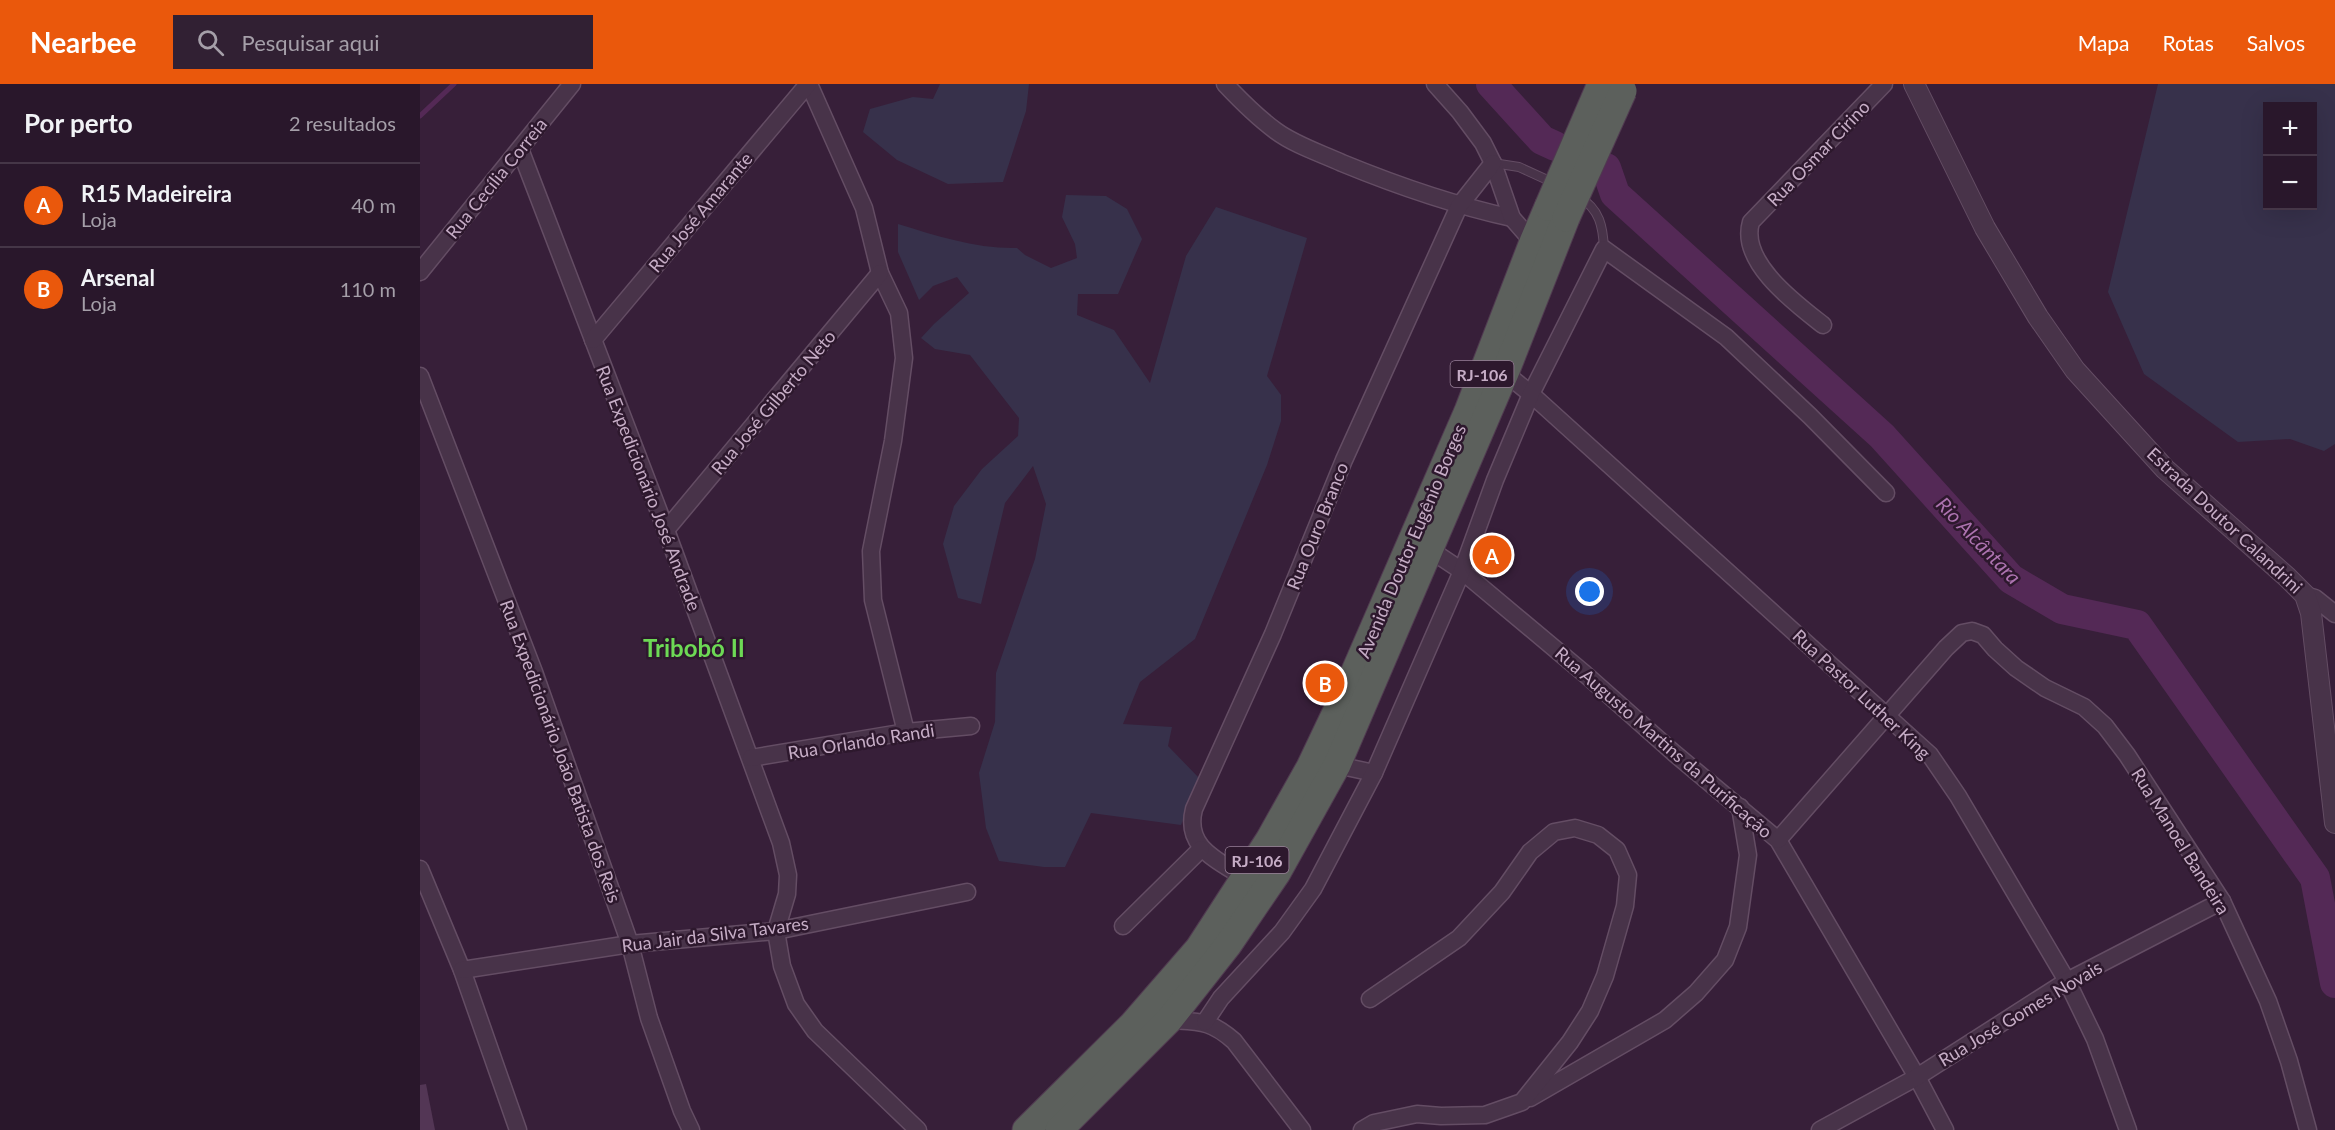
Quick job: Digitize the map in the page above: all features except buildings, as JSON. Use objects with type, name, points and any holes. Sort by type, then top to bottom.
[{"type":"highway","name":"Avenida Doutor Eugênio Borges","points":[[1068,1127],[1169,1020],[1228,945],[1277,873],[1337,765],[1505,373],[1557,212],[1617,86]]},
{"type":"highway","name":"Avenida Doutor Eugênio Borges","points":[[1026,1130],[1132,1025],[1199,948],[1246,879],[1310,767],[1349,685],[1468,411],[1533,242],[1557,212]]},
{"type":"street","name":"Rua Cecília Correia","points":[[420,272],[572,84]]},
{"type":"street","points":[[808,84],[864,208],[880,273],[899,314],[904,358],[893,441],[871,551],[873,600],[906,732]]},
{"type":"street","name":"Rua José Amarante","points":[[593,340],[808,84]]},
{"type":"street","points":[[1226,84],[1248,108],[1278,132],[1315,151],[1389,182],[1459,206],[1512,218]]},
{"type":"street","points":[[1435,84],[1483,143],[1493,163],[1512,218],[1533,242]]},
{"type":"street","name":"Rua Osmar Cirino","points":[[1823,325],[1791,300],[1756,260],[1748,231],[1751,222],[1884,84]]},
{"type":"street","name":"Estrada Doutor Calandrini","points":[[1914,84],[1985,228],[2038,316],[2075,370],[2165,469],[2288,577],[2305,595],[2315,598],[2335,614]]},
{"type":"street","name":"Rua Expedicionário José Andrade","points":[[520,149],[666,530],[781,843],[788,875],[787,894],[776,931],[782,966],[796,1004],[815,1031],[918,1130]]},
{"type":"street","name":"Rua Ouro Branco","points":[[1201,849],[1192,833],[1191,822],[1194,808],[1273,634],[1344,460],[1459,206],[1493,163]]},
{"type":"street","points":[[1205,1022],[1221,998],[1282,932],[1313,889],[1374,773],[1462,571],[1494,480],[1530,394],[1604,249],[1726,337],[1810,416],[1886,493]]},
{"type":"street","name":"Rua José Gilberto Neto","points":[[666,530],[880,273]]},
{"type":"street","name":"Rua Pastor Luther King","points":[[1505,373],[1930,755],[1958,796],[2067,981],[2095,1039],[2128,1130]]},
{"type":"street","name":"Rua Expedicionário João Batista dos Reis","points":[[420,376],[534,672],[630,944],[649,1018],[682,1111],[692,1130]]},
{"type":"street","name":"Rua Augusto Martins da Purificação","points":[[1429,549],[1462,571],[1778,840],[1917,1077],[1945,1130]]},
{"type":"street","points":[[2305,595],[2313,624],[2335,823]]},
{"type":"street","name":"Rua Manoel Bandeira","points":[[1778,840],[1946,648],[1962,633],[1977,632],[1983,635],[2016,668],[2045,688],[2084,707],[2105,726],[2127,755],[2222,901],[2268,1001],[2289,1061],[2308,1130]]},
{"type":"street","name":"Rua Orlando Randi","points":[[751,758],[906,732],[971,726]]},
{"type":"street","points":[[1337,765],[1374,773]]},
{"type":"street","points":[[1362,1130],[1374,1123],[1417,1114],[1485,1115],[1522,1102],[1665,1020],[1696,993],[1725,960],[1738,927],[1748,855],[1740,807]]},
{"type":"street","points":[[1370,999],[1459,938],[1502,891],[1530,852],[1554,832],[1575,828],[1598,836],[1617,850],[1628,875],[1625,906],[1614,947],[1590,1011],[1570,1042],[1522,1102]]},
{"type":"street","points":[[1123,926],[1201,849],[1246,879]]},
{"type":"street","points":[[420,869],[462,970],[518,1130]]},
{"type":"street","name":"Rua Jair da Silva Tavares","points":[[462,970],[630,944],[776,931],[967,892]]},
{"type":"street","name":"Rua José Gomes Novais","points":[[1820,1130],[1917,1077],[2067,981],[2222,901]]},
{"type":"street","points":[[1169,1020],[1205,1022],[1222,1030],[1234,1041],[1302,1130]]},
{"type":"lane","points":[[1493,163],[1519,167],[1540,175],[1584,200],[1598,213],[1603,228],[1604,249]]},
{"type":"shaded area","points":[[940,84],[1029,84],[1026,111],[1003,182],[948,184],[897,160],[863,132],[870,109],[913,97],[933,99]]},
{"type":"shaded area","points":[[2158,84],[2335,84],[2335,444],[2324,451],[2290,439],[2238,442],[2144,374],[2108,292]]},
{"type":"shaded area","points":[[1066,195],[1106,196],[1127,209],[1142,239],[1118,294],[1078,294],[1077,315],[1114,330],[1150,383],[1186,256],[1216,207],[1307,238],[1267,376],[1281,395],[1281,421],[1267,465],[1195,639],[1140,682],[1123,724],[1172,727],[1168,746],[1200,779],[1181,825],[1091,813],[1065,867],[1044,867],[999,861],[986,828],[979,773],[995,722],[996,673],[1035,559],[1046,504],[1033,466],[1005,503],[981,604],[958,598],[943,544],[954,506],[982,469],[1018,436],[1019,418],[970,355],[935,349],[921,338],[969,293],[957,277],[933,286],[919,300],[898,252],[898,224],[972,244],[1017,248],[1025,255],[1051,268],[1077,258],[1075,244],[1062,217]]},
{"type":"waterway","points":[[420,116],[454,84]]},
{"type":"waterway","name":"Rio Alcântara","points":[[1491,84],[1542,140],[1555,146]]},
{"type":"waterway","name":"Rio Alcântara","points":[[1606,168],[1615,194],[1882,436],[2011,579],[2062,609],[2137,625],[2315,878],[2335,983]]},
{"type":"place","name":"R15 Madeireira","points":[[1492,555]]},
{"type":"place","name":"Arsenal","points":[[1325,683]]},
{"type":"district","name":"Tribobó II","points":[[694,647]]}]
